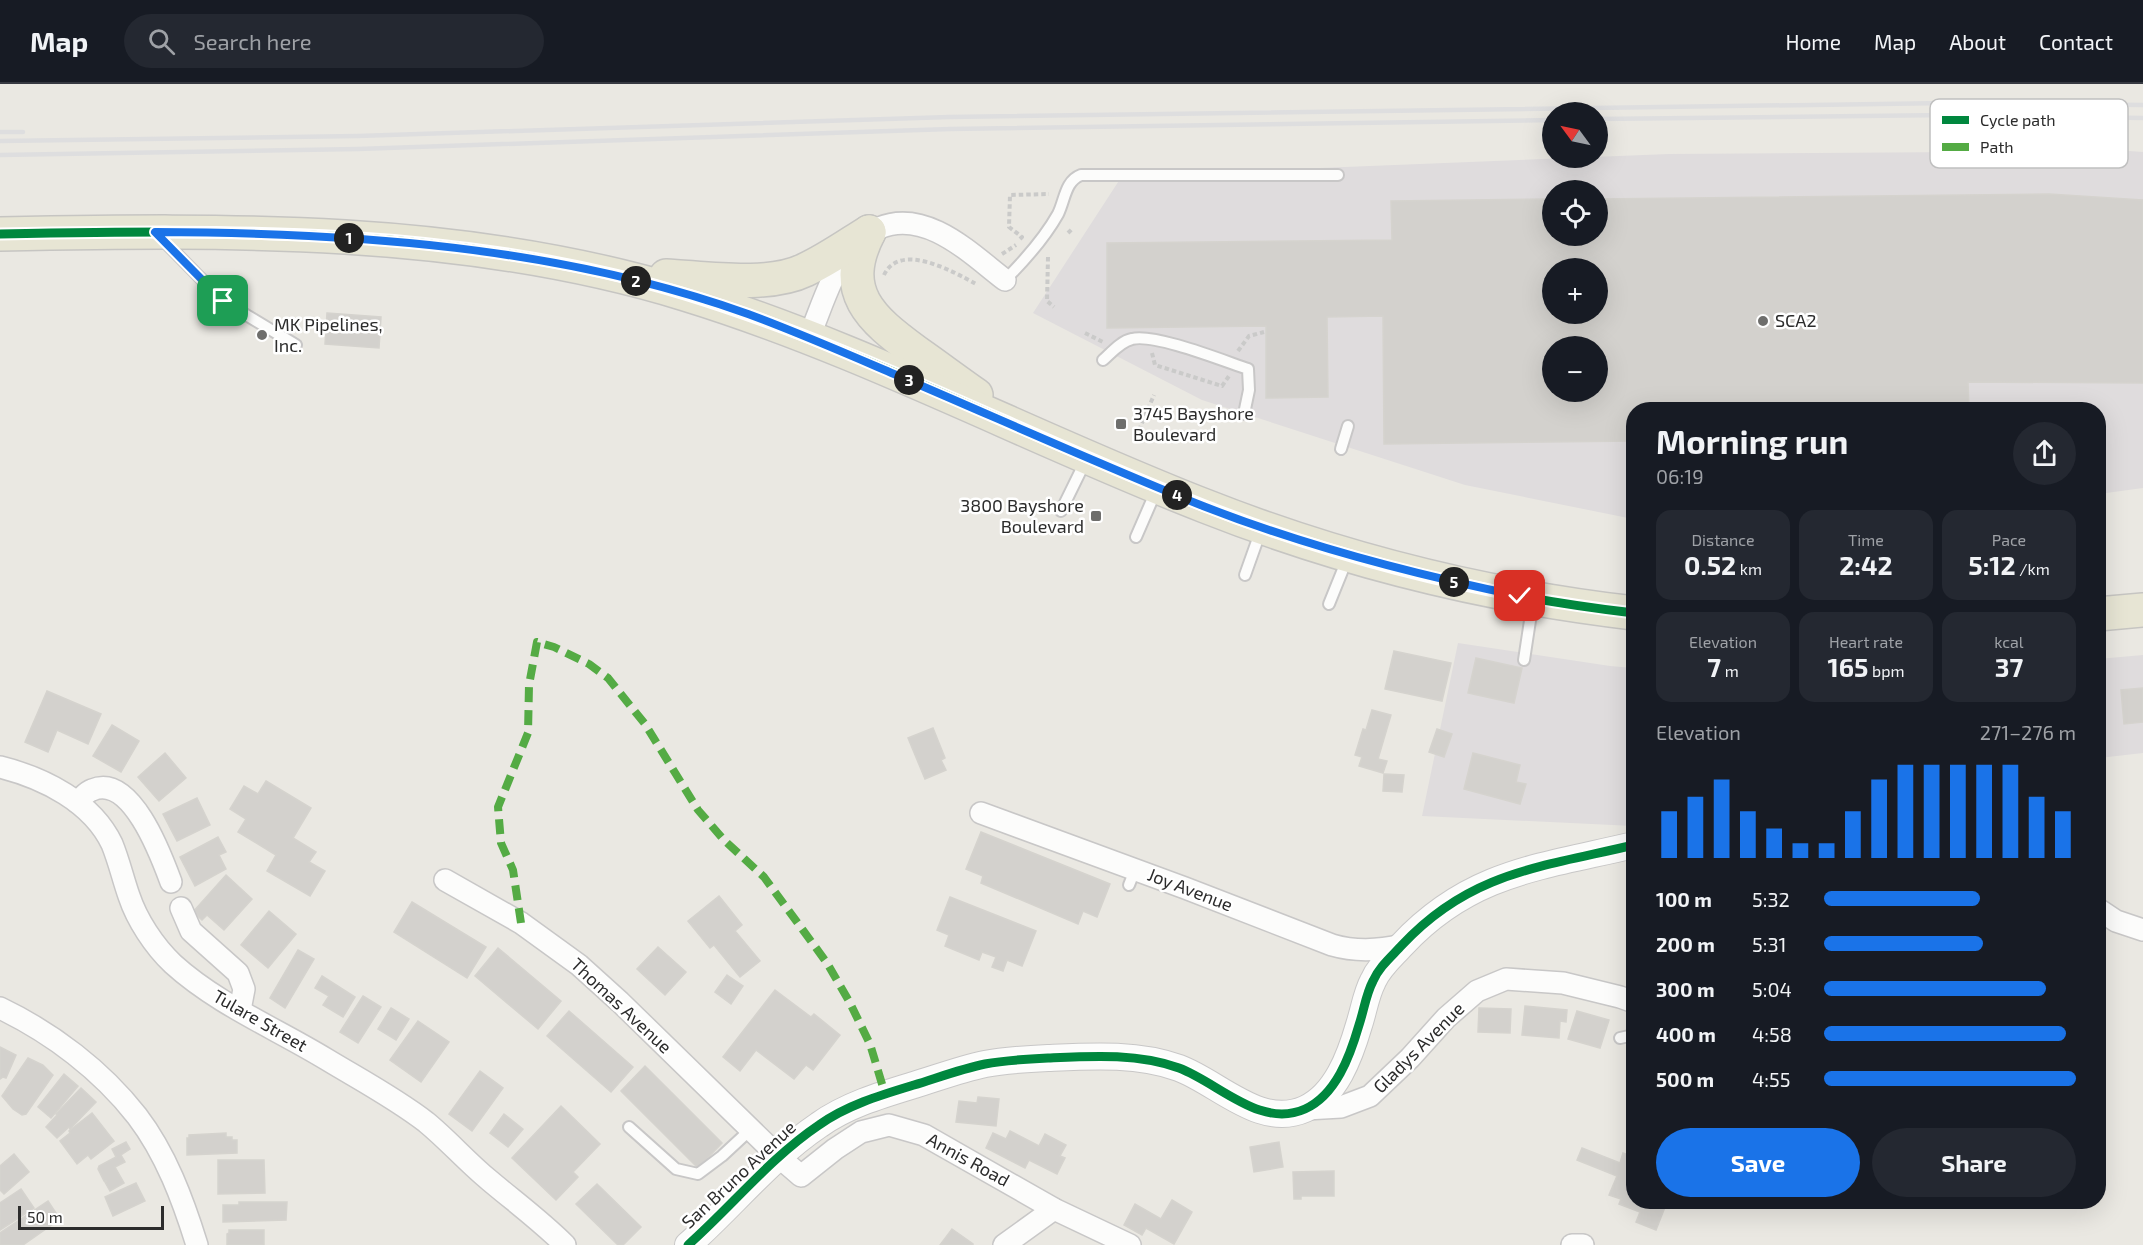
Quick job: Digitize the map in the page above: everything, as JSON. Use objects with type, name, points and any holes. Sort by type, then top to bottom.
[{"type":"main road","points":[[0,234],[155,232],[285,234],[366,239],[447,246],[610,273],[679,292],[809,337],[1157,487],[1262,527],[1348,555],[1441,579],[1534,598],[1626,612]]},
{"type":"main road","points":[[610,273],[744,280],[787,276],[804,271],[869,232]]},
{"type":"main road","points":[[869,232],[861,247],[857,265],[858,284],[863,302],[872,317],[886,330],[1026,431]]},
{"type":"main road","points":[[2106,613],[2143,610]]},
{"type":"street","points":[[809,337],[835,274],[845,256],[855,243],[869,232],[887,225],[908,223],[925,226],[1003,270]]},
{"type":"street","name":"Tulare Street","points":[[0,768],[37,781],[77,802],[95,817],[112,844],[129,898],[144,928],[170,961],[194,982],[324,1058],[425,1122],[490,1181],[543,1223],[565,1245]]},
{"type":"street","points":[[77,802],[90,790],[102,788],[121,793],[141,818],[153,838],[171,882]]},
{"type":"street","name":"Joy Avenue","points":[[981,813],[1132,878],[1332,945],[1349,950],[1383,950],[1402,945]]},
{"type":"street","name":"San Bruno Avenue","points":[[700,1241],[779,1157],[817,1126],[843,1111],[973,1066],[1006,1061],[1083,1056],[1146,1060],[1193,1074],[1268,1114],[1287,1114],[1306,1109],[1331,1089],[1347,1058],[1372,981],[1420,926],[1441,909],[1492,881],[1513,873],[1626,846]]},
{"type":"street","name":"Thomas Avenue","points":[[444,880],[521,922],[579,965],[779,1157]]},
{"type":"street","points":[[181,908],[191,931],[238,973],[244,989],[240,1010]]},
{"type":"street","points":[[2106,914],[2116,921],[2143,930]]},
{"type":"street","name":"Gladys Avenue","points":[[1306,1109],[1341,1107],[1370,1096],[1410,1058],[1446,1018],[1477,991],[1506,979],[1563,983],[1626,999]]},
{"type":"street","points":[[0,1008],[46,1033],[74,1054],[116,1093],[137,1117],[155,1144],[177,1189],[197,1245]]},
{"type":"street","name":"Annis Road","points":[[779,1157],[801,1176],[861,1132],[890,1125],[924,1135],[1054,1209],[1130,1245]]},
{"type":"street","points":[[1004,1245],[1054,1209]]},
{"type":"street","points":[[1572,1245],[1584,1245]]},
{"type":"lane","points":[[1003,270],[1033,251],[1063,213],[1070,182],[1081,175],[1338,175]]},
{"type":"lane","points":[[155,232],[223,301],[296,345]]},
{"type":"lane","points":[[1103,360],[1118,346],[1131,339],[1150,337],[1248,369],[1249,390],[1244,414]]},
{"type":"lane","points":[[1341,449],[1348,426]]},
{"type":"lane","points":[[1061,511],[1088,458]]},
{"type":"lane","points":[[1136,537],[1157,487]]},
{"type":"lane","points":[[1245,575],[1262,527]]},
{"type":"lane","points":[[1329,604],[1348,555]]},
{"type":"lane","points":[[1524,660],[1534,598]]},
{"type":"lane","points":[[1620,1038],[1626,1037]]},
{"type":"lane","points":[[629,1127],[675,1169],[698,1174],[750,1130]]},
{"type":"path","points":[[1003,270],[1001,255],[1016,245],[1022,237],[1008,227],[1010,195],[1049,194]]},
{"type":"path","points":[[1068,233],[1071,228]]},
{"type":"path","points":[[1050,254],[1046,258],[1047,301],[1054,307]]},
{"type":"path","points":[[883,280],[888,268],[895,262],[910,259],[923,261],[957,274],[976,285]]},
{"type":"path","points":[[1236,354],[1250,336],[1264,332]]},
{"type":"path","points":[[1151,347],[1155,365],[1163,368],[1222,386],[1231,373]]},
{"type":"path","points":[[1161,374],[1163,368]]},
{"type":"path","points":[[1136,437],[1154,395]]},
{"type":"shaded area","name":"SCA2","points":[[2128,151],[2143,152],[2143,488],[2106,493],[2106,402],[1626,402],[1626,518],[1465,485],[1202,400],[1033,313],[1122,176],[1542,159],[1542,168],[1608,168],[1608,156],[1669,154],[1930,152],[1930,168],[2128,168]]},
{"type":"shaded area","points":[[1458,643],[1626,667],[1626,826],[1422,816]]},
{"type":"shaded area","points":[[2143,655],[2143,753],[2106,757],[2106,658]]},
{"type":"building","name":"SCA2","points":[[2049,194],[2143,200],[2143,383],[1968,382],[1969,402],[1626,402],[1626,441],[1384,444],[1383,316],[1327,317],[1328,397],[1266,398],[1266,326],[1107,328],[1107,243],[1392,240],[1391,201],[1542,199],[1542,246],[1608,246],[1608,199]]},
{"type":"building","points":[[327,313],[381,317],[379,348],[325,344]]},
{"type":"building","points":[[1394,651],[1451,663],[1442,701],[1385,689]]},
{"type":"building","points":[[1476,658],[1522,668],[1514,703],[1468,693]]},
{"type":"building","points":[[2143,688],[2143,722],[2124,724],[2121,690]]},
{"type":"building","points":[[47,691],[101,714],[88,744],[57,730],[48,752],[25,742]]},
{"type":"building","points":[[1372,710],[1391,715],[1378,759],[1387,761],[1383,773],[1359,766],[1362,757],[1355,755]]},
{"type":"building","points":[[112,725],[139,741],[121,772],[93,756]]},
{"type":"building","points":[[933,728],[945,758],[941,760],[946,770],[925,779],[908,738]]},
{"type":"building","points":[[1437,729],[1452,734],[1444,757],[1429,752]]},
{"type":"building","points":[[165,753],[186,778],[159,801],[138,777]]},
{"type":"building","points":[[1473,753],[1520,765],[1516,782],[1526,784],[1520,804],[1464,789]]},
{"type":"building","points":[[1384,774],[1404,775],[1402,792],[1383,791]]},
{"type":"building","points":[[266,781],[311,808],[293,838],[316,852],[309,862],[325,871],[310,896],[267,871],[276,855],[238,832],[246,819],[230,809],[244,786],[258,794]]},
{"type":"building","points":[[197,798],[210,825],[177,841],[163,814]]},
{"type":"building","points":[[981,832],[1110,884],[1097,917],[1083,911],[1078,924],[981,883],[983,876],[966,869]]},
{"type":"building","points":[[218,837],[226,852],[219,855],[226,869],[195,886],[180,857]]},
{"type":"building","points":[[226,875],[252,899],[224,930],[207,915],[202,920],[193,912]]},
{"type":"building","points":[[719,896],[742,925],[735,931],[760,961],[740,977],[714,945],[710,948],[688,921]]},
{"type":"building","points":[[950,897],[1036,931],[1022,966],[1007,960],[1003,971],[992,967],[996,957],[982,952],[979,960],[945,946],[949,935],[937,930]]},
{"type":"building","points":[[412,902],[486,947],[467,978],[394,932]]},
{"type":"building","points":[[269,911],[296,934],[268,968],[241,945]]},
{"type":"building","points":[[658,947],[686,972],[665,995],[637,969]]},
{"type":"building","points":[[498,948],[561,1001],[538,1029],[475,976]]},
{"type":"building","points":[[298,950],[314,959],[285,1008],[270,998]]},
{"type":"building","points":[[727,975],[743,986],[731,1004],[715,992]]},
{"type":"building","points":[[322,976],[355,997],[343,1017],[323,1005],[329,996],[315,988]]},
{"type":"building","points":[[775,990],[811,1017],[814,1014],[840,1035],[813,1070],[806,1065],[794,1079],[756,1050],[740,1071],[723,1057]]},
{"type":"building","points":[[363,996],[381,1007],[358,1043],[340,1032]]},
{"type":"building","points":[[1525,1006],[1567,1010],[1566,1022],[1560,1021],[1559,1038],[1522,1035]]},
{"type":"building","points":[[391,1008],[409,1019],[396,1040],[378,1029]]},
{"type":"building","points":[[1479,1008],[1511,1009],[1510,1033],[1478,1032]]},
{"type":"building","points":[[569,1011],[633,1067],[611,1092],[547,1036]]},
{"type":"building","points":[[1577,1011],[1609,1020],[1600,1048],[1568,1039]]},
{"type":"building","points":[[418,1021],[449,1042],[421,1082],[390,1060]]},
{"type":"building","points":[[0,1047],[16,1055],[6,1078],[0,1079]]},
{"type":"building","points":[[28,1058],[43,1065],[53,1075],[26,1114],[22,1115],[13,1109],[2,1096]]},
{"type":"building","points":[[645,1066],[722,1143],[698,1168],[621,1091]]},
{"type":"building","points":[[480,1071],[503,1088],[472,1131],[449,1114]]},
{"type":"building","points":[[64,1074],[78,1086],[51,1118],[38,1107]]},
{"type":"building","points":[[81,1088],[96,1102],[70,1129],[69,1127],[57,1138],[46,1127]]},
{"type":"building","points":[[978,1097],[999,1099],[996,1126],[956,1122],[959,1101],[977,1103]]},
{"type":"building","points":[[561,1106],[600,1144],[573,1172],[578,1177],[556,1200],[512,1158]]},
{"type":"building","points":[[92,1113],[114,1141],[91,1159],[88,1155],[77,1164],[60,1141]]},
{"type":"building","points":[[504,1114],[523,1129],[508,1147],[490,1133]]},
{"type":"building","points":[[1010,1131],[1039,1146],[1045,1134],[1066,1145],[1060,1156],[1065,1158],[1057,1174],[1029,1160],[1025,1168],[986,1148],[993,1133],[1006,1139]]},
{"type":"building","points":[[226,1133],[226,1137],[237,1140],[237,1153],[187,1155],[189,1135]]},
{"type":"building","points":[[126,1142],[130,1149],[121,1155],[125,1162],[115,1167],[124,1183],[110,1191],[105,1182],[107,1181],[104,1181],[98,1169],[99,1166],[116,1157],[112,1149]]},
{"type":"building","points":[[1279,1142],[1283,1167],[1254,1172],[1250,1147]]},
{"type":"building","points":[[1582,1148],[1620,1163],[1623,1153],[1626,1154],[1626,1207],[1619,1204],[1621,1199],[1609,1195],[1617,1176],[1577,1160]]},
{"type":"building","points":[[14,1154],[29,1172],[4,1194],[0,1190],[0,1166]]},
{"type":"building","points":[[218,1160],[264,1160],[265,1193],[218,1194]]},
{"type":"building","points":[[1334,1171],[1334,1196],[1301,1196],[1301,1199],[1294,1199],[1293,1172]]},
{"type":"building","points":[[136,1183],[145,1201],[113,1216],[105,1197]]},
{"type":"building","points":[[597,1184],[641,1227],[623,1245],[618,1245],[576,1204]]},
{"type":"building","points":[[21,1189],[34,1208],[0,1230],[0,1203]]},
{"type":"building","points":[[1172,1200],[1192,1212],[1174,1244],[1146,1228],[1142,1235],[1124,1225],[1135,1204],[1161,1219]]},
{"type":"building","points":[[48,1201],[60,1219],[23,1245],[0,1245],[0,1233]]},
{"type":"building","points":[[239,1202],[287,1202],[286,1220],[223,1222],[223,1205],[239,1205]]},
{"type":"building","points":[[1632,1209],[1664,1209],[1656,1230],[1636,1222],[1640,1212]]},
{"type":"building","points":[[952,1229],[973,1244],[973,1245],[940,1245]]},
{"type":"building","points":[[229,1230],[264,1230],[264,1245],[227,1245]]},
{"type":"railway","points":[[0,141],[358,136],[949,117],[1930,103]]},
{"type":"railway","points":[[2128,105],[2143,105]]},
{"type":"railway","points":[[1608,119],[1930,115]]},
{"type":"railway","points":[[2128,118],[2143,118]]},
{"type":"railway","points":[[0,155],[358,149],[950,129],[1542,120]]},
{"type":"railway","points":[[0,132],[23,132]]},
{"type":"marked path","points":[[521,923],[513,870],[501,843],[498,807],[528,733],[529,685],[537,642],[554,647],[589,664],[608,678],[645,724],[698,810],[724,840],[764,877],[827,963],[849,1001],[870,1044],[885,1094]]},
{"type":"cycle path","points":[[0,234],[172,232],[345,237],[431,244],[517,255],[601,272],[685,294],[752,316],[882,367],[1140,480],[1309,543],[1470,586],[1524,597],[1626,612]]},
{"type":"cycle path","points":[[688,1245],[784,1152],[830,1118],[877,1097],[985,1064],[1081,1057],[1147,1060],[1179,1068],[1256,1109],[1288,1114],[1305,1109],[1325,1094],[1346,1062],[1369,991],[1379,971],[1428,921],[1454,902],[1481,887],[1509,876],[1626,847]]},
{"type":"place","name":"SCA2","points":[[1763,321]]},
{"type":"place","name":"MK Pipelines, Inc.","points":[[262,335]]},
{"type":"place","name":"3745 Bayshore Boulevard","points":[[1121,424]]},
{"type":"place","name":"3800 Bayshore Boulevard","points":[[1096,516]]},
{"type":"route","points":[[223,301],[155,232],[285,234],[447,246],[610,273],[679,292],[809,337],[1205,507],[1324,548],[1441,579],[1520,596]]}]
